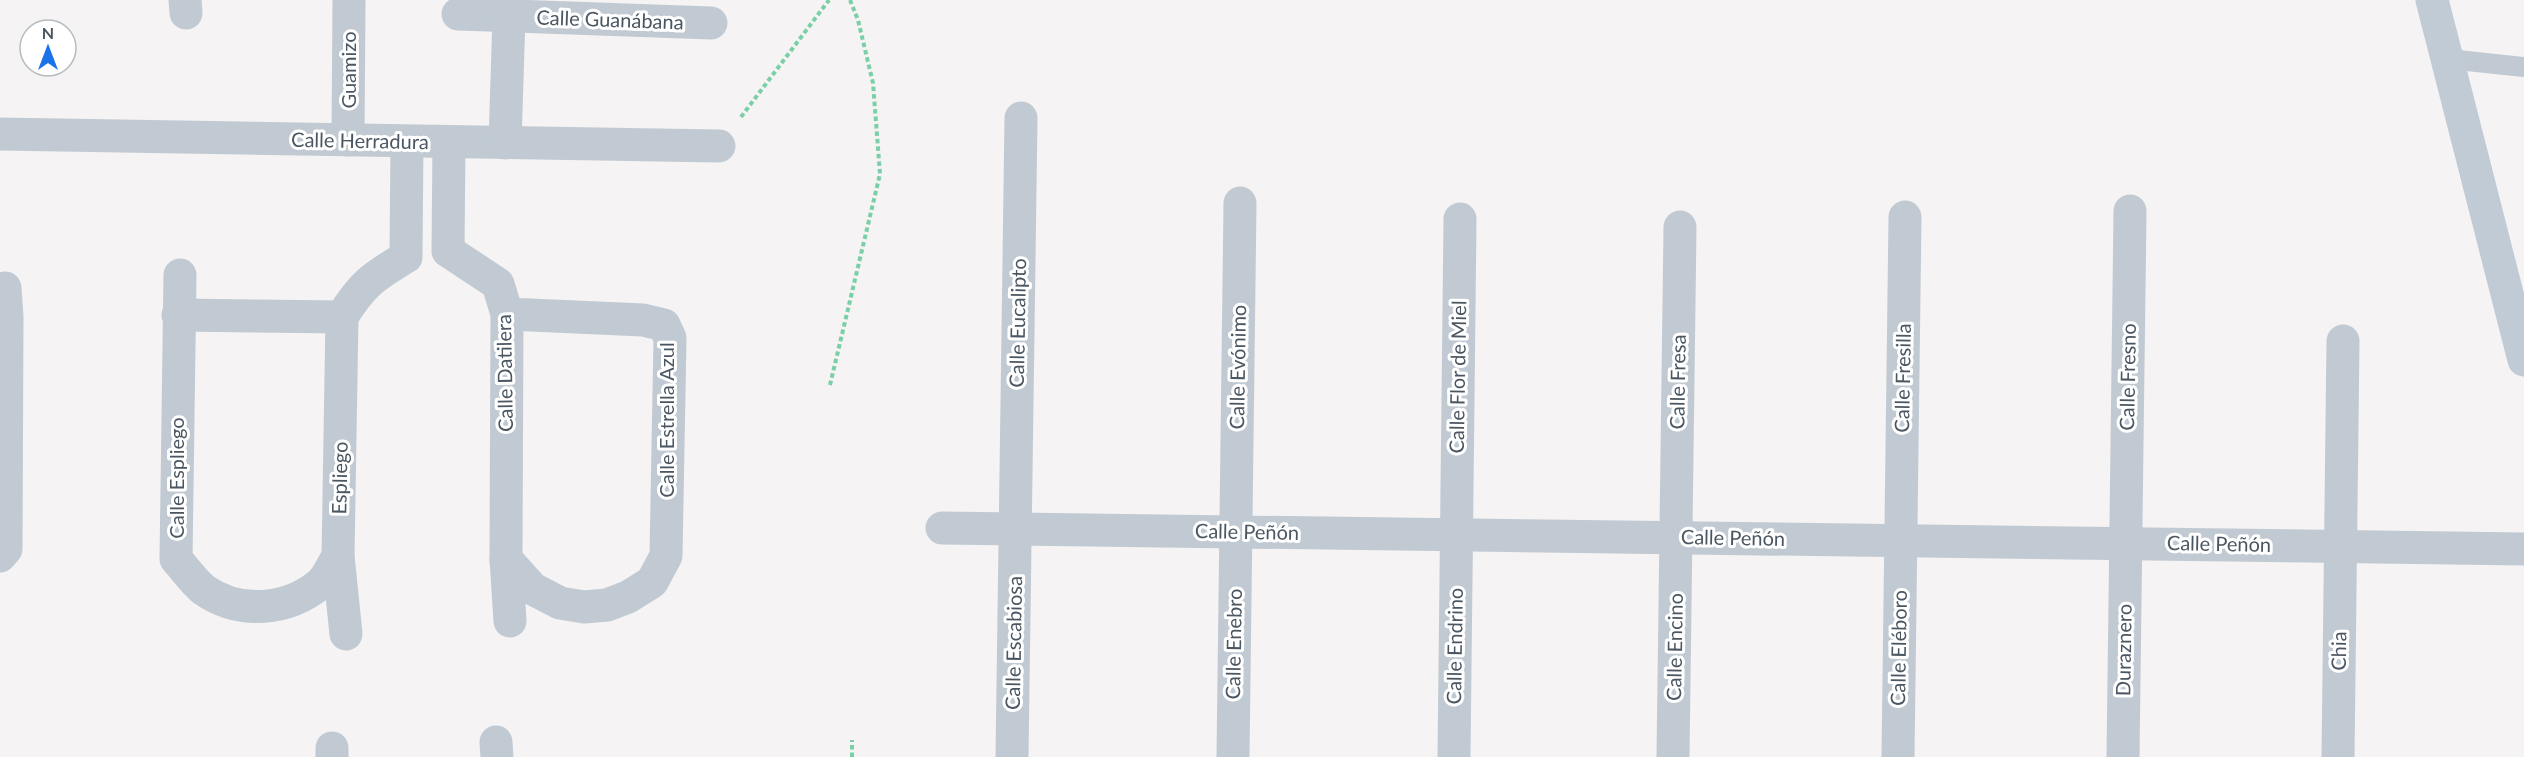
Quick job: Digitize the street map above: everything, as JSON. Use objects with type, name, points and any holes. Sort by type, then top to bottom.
[{"type":"main road","points":[[2432,0],[2524,360]]},
{"type":"street","name":"Guamizo","points":[[348,140],[349,0]]},
{"type":"street","name":"Calle Guanábana","points":[[458,14],[711,23]]},
{"type":"street","points":[[505,143],[509,16]]},
{"type":"street","name":"Calle Eucalipto","points":[[1015,529],[1021,118]]},
{"type":"street","name":"Calle Herradura","points":[[0,134],[719,146]]},
{"type":"street","points":[[178,315],[342,317],[357,291],[406,257],[407,142]]},
{"type":"street","name":"Calle Datilera","points":[[449,142],[448,251],[498,284],[507,314],[506,559],[510,621]]},
{"type":"street","name":"Calle Evónimo","points":[[1236,532],[1240,203]]},
{"type":"street","name":"Calle Fresno","points":[[2126,543],[2130,211]]},
{"type":"street","name":"Calle Fresilla","points":[[1901,540],[1905,217]]},
{"type":"street","name":"Calle Flor de Miel","points":[[1456,534],[1460,219]]},
{"type":"street","name":"Calle Fresa","points":[[1676,537],[1680,227]]},
{"type":"street","name":"Calle Espliego","points":[[180,275],[176,559],[203,589],[230,603],[254,607],[277,606],[298,597],[322,582],[339,556]]},
{"type":"street","points":[[0,556],[6,549],[4,308]]},
{"type":"street","name":"Calle Estrella Azul","points":[[506,559],[533,589],[560,603],[584,607],[607,606],[628,597],[652,582],[666,556],[670,338],[664,325],[643,320],[507,314]]},
{"type":"street","name":"Espliego","points":[[342,317],[339,556],[346,634]]},
{"type":"street","name":"Chia","points":[[2338,757],[2343,341]]},
{"type":"street","name":"Calle Peñón","points":[[942,528],[2524,549]]},
{"type":"street","name":"Calle Escabiosa","points":[[1012,757],[1015,529]]},
{"type":"street","name":"Calle Enebro","points":[[1233,757],[1236,532]]},
{"type":"street","name":"Calle Endrino","points":[[1454,757],[1456,534]]},
{"type":"street","name":"Calle Encino","points":[[1673,757],[1676,537]]},
{"type":"street","name":"Calle Eléboro","points":[[1898,757],[1901,540]]},
{"type":"street","name":"Duraznero","points":[[2123,757],[2126,543]]},
{"type":"lane","points":[[2448,60],[2524,67]]},
{"type":"path","points":[[719,146],[829,0]]},
{"type":"path","points":[[830,385],[880,174],[873,83],[858,20],[850,0]]},
{"type":"path","points":[[852,740],[852,757]]}]
